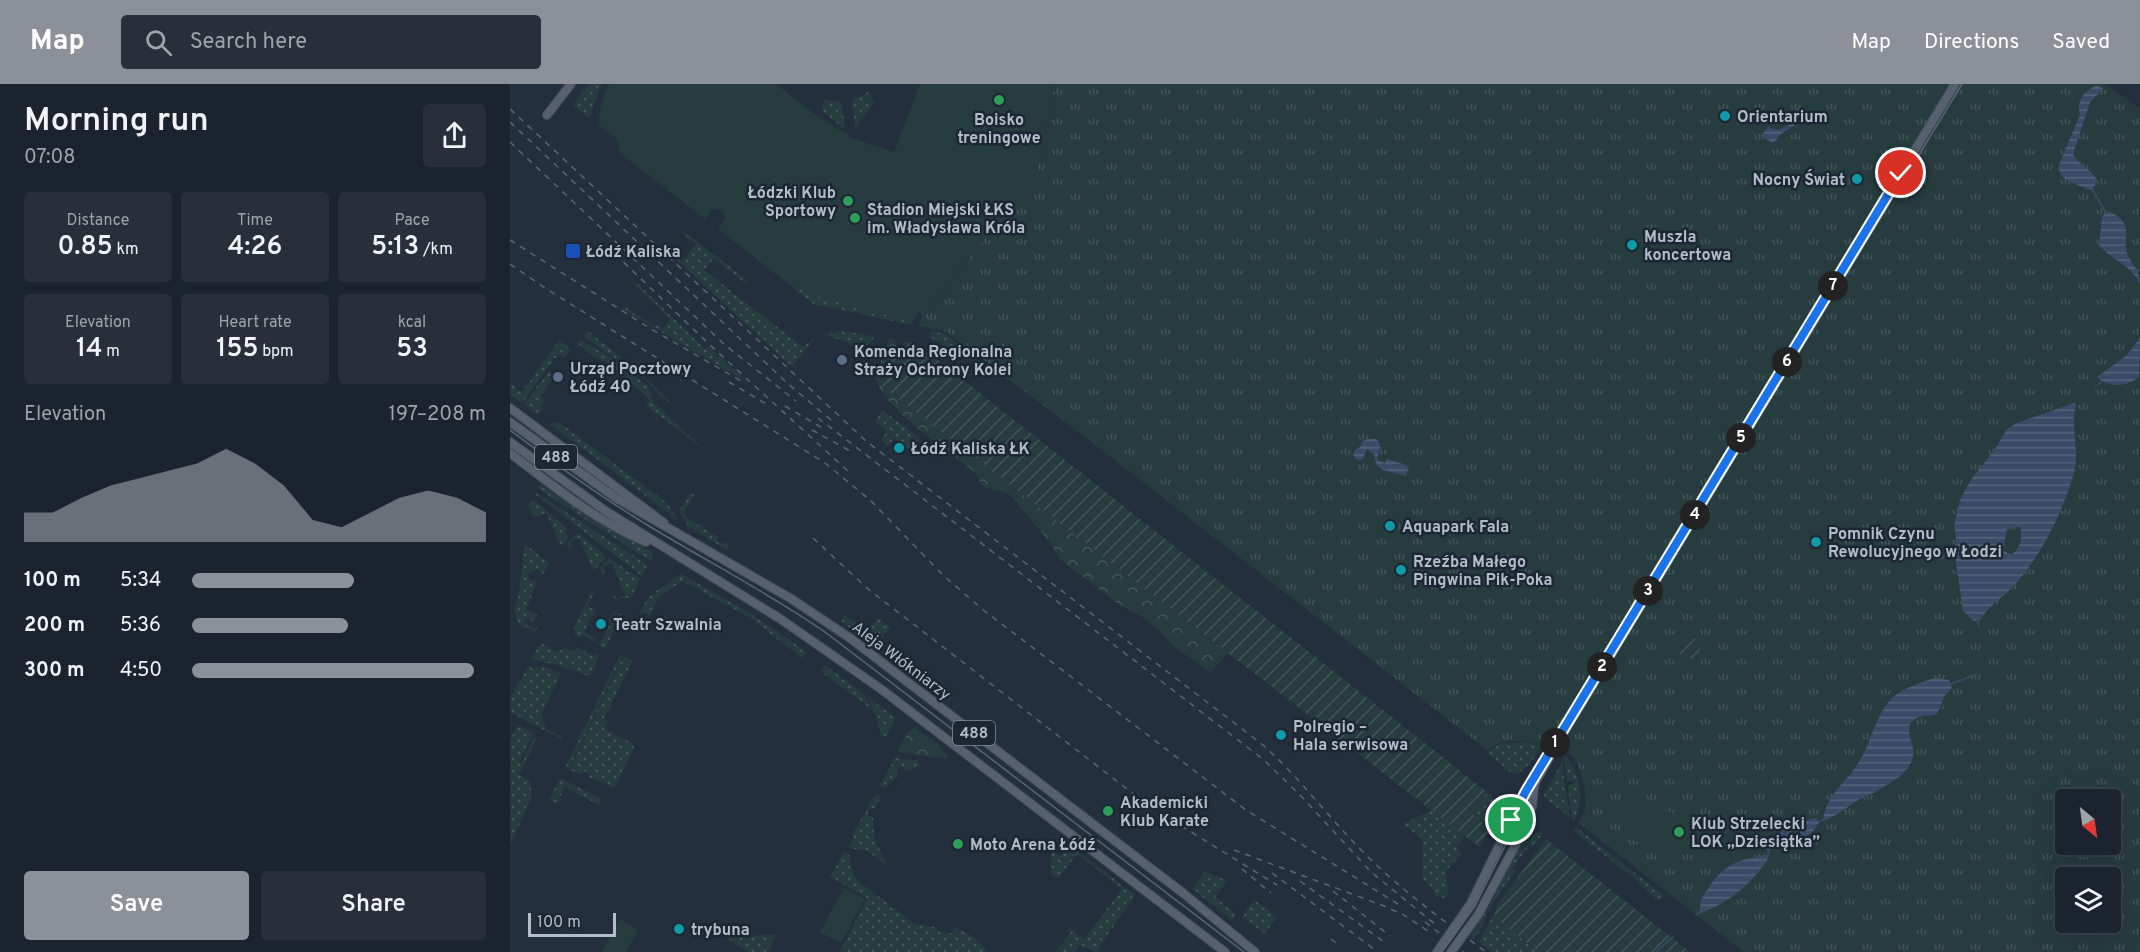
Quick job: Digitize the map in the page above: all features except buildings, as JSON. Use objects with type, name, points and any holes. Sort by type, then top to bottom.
[{"type":"main road","points":[[547,115],[571,84]]},
{"type":"main road","points":[[1437,952],[1471,903],[1521,799],[1955,84]]},
{"type":"main road","points":[[510,408],[678,534]]},
{"type":"main road","name":"Aleja Włókniarzy","points":[[510,422],[603,490],[790,598],[850,638],[1177,888],[1255,952]]},
{"type":"main road","name":"488","points":[[510,442],[594,504],[762,607],[888,694],[1226,952]]},
{"type":"main road","points":[[510,453],[598,517],[634,537],[666,550]]},
{"type":"main road","points":[[1451,952],[1483,906],[1523,831],[1532,807],[1537,774]]},
{"type":"green space","points":[[589,84],[602,84],[589,118],[573,105]]},
{"type":"green space","name":"Łódzki Klub Sportowy","points":[[609,84],[776,84],[813,113],[854,139],[894,152],[920,84],[1055,84],[1037,172],[922,318],[920,311],[912,322],[808,294],[782,279],[718,229],[725,219],[725,214],[721,209],[713,209],[705,219],[625,157],[620,153],[617,139],[598,125],[601,104]]},
{"type":"green space","points":[[1055,84],[2105,84],[2140,109],[2140,952],[1744,952],[1579,823],[1586,804],[1584,788],[1577,763],[1569,753],[1545,744],[1525,741],[1506,741],[1487,750],[945,331],[919,326],[920,321],[1037,172]]},
{"type":"green space","points":[[868,92],[874,103],[855,127],[852,101]]},
{"type":"green space","points":[[824,100],[841,102],[845,127],[843,128],[822,111]]},
{"type":"green space","points":[[685,232],[748,281],[746,284],[714,258],[704,270],[803,347],[815,338],[792,367],[664,248],[671,247],[685,258],[696,244],[683,234]]},
{"type":"green space","points":[[782,277],[872,311],[912,321],[911,325],[814,304]]},
{"type":"green space","points":[[637,283],[705,349],[708,346],[750,384],[616,305],[625,309],[627,306],[628,309],[654,326],[663,328],[670,319],[635,285]]},
{"type":"green space","points":[[841,330],[875,337],[860,352],[852,344],[826,335]]},
{"type":"green space","points":[[588,331],[645,377],[691,422],[662,398],[645,379],[584,337]]},
{"type":"green space","points":[[930,331],[945,334],[991,370],[989,372],[975,361],[964,359],[930,337]]},
{"type":"green space","points":[[889,338],[894,339],[898,352],[878,381],[876,376]]},
{"type":"green space","points":[[559,340],[571,349],[564,358],[559,355],[551,358],[553,361],[522,403],[510,394],[510,383],[522,392]]},
{"type":"green space","points":[[581,340],[616,361],[648,386],[653,402],[706,451],[647,406],[648,398],[613,366],[593,356],[578,344]]},
{"type":"green space","points":[[905,341],[920,346],[1487,792],[1472,814],[1490,829],[1479,847],[877,382]]},
{"type":"green space","points":[[549,371],[553,379],[540,396],[545,400],[538,415],[524,404]]},
{"type":"green space","points":[[878,383],[1228,653],[1211,672],[1173,646],[1157,628],[1138,614],[1120,605],[1061,560],[1048,540],[1009,494],[981,485],[977,474],[903,415],[889,401]]},
{"type":"green space","points":[[882,410],[920,438],[911,450],[894,438],[888,446],[881,440],[887,431],[875,422]]},
{"type":"green space","points":[[555,422],[564,426],[667,503],[678,520],[550,424]]},
{"type":"green space","points":[[540,484],[587,515],[649,550],[653,554],[652,560],[537,488]]},
{"type":"green space","points":[[535,492],[648,565],[642,576],[535,494]]},
{"type":"green space","points":[[691,493],[694,495],[684,513],[690,520],[719,537],[717,541],[724,544],[726,541],[728,551],[688,526],[679,511]]},
{"type":"green space","points":[[534,500],[566,527],[567,541],[561,546],[546,513],[534,517],[528,504]]},
{"type":"green space","points":[[576,534],[580,534],[606,557],[595,569],[593,570],[579,538],[570,541],[572,548],[569,549],[567,543]]},
{"type":"green space","points":[[526,545],[549,563],[544,574],[536,569],[528,573],[530,580],[537,581],[526,610],[537,615],[533,622],[526,618],[524,622],[535,629],[538,625],[535,632],[518,623],[514,610],[519,594]]},
{"type":"green space","points":[[609,558],[640,579],[632,597],[616,600],[613,597],[614,594],[616,599],[625,595],[612,563],[603,566],[605,572],[602,573],[600,567]]},
{"type":"green space","points":[[681,574],[743,609],[807,652],[802,658],[749,617],[682,581],[658,598],[644,628],[649,615],[643,612],[636,622],[648,597]]},
{"type":"green space","points":[[593,590],[595,592],[587,606],[595,610],[584,632],[596,638],[595,641],[600,643],[614,611],[622,615],[605,649],[582,635],[581,638],[576,636],[573,629]]},
{"type":"green space","points":[[845,615],[867,631],[878,618],[890,627],[878,644],[866,641],[841,621]]},
{"type":"green space","points":[[1689,637],[1697,640],[1700,648],[1697,656],[1689,659],[1681,656],[1678,648],[1681,640]]},
{"type":"green space","points":[[543,644],[557,652],[565,648],[574,652],[576,647],[594,656],[596,653],[600,655],[589,676],[555,664],[531,660],[538,646]]},
{"type":"green space","points":[[620,655],[623,656],[568,770],[565,768]]},
{"type":"green space","points":[[626,657],[633,661],[604,719],[608,721],[605,729],[632,743],[634,748],[614,788],[589,777],[590,774],[584,771],[581,774],[569,770],[623,658]]},
{"type":"green space","points":[[825,665],[865,695],[873,710],[820,671]]},
{"type":"green space","points":[[528,666],[545,667],[561,673],[542,713],[545,728],[562,737],[561,739],[510,712],[510,699]]},
{"type":"green space","points":[[868,697],[896,718],[886,737],[882,736]]},
{"type":"green space","points":[[518,725],[534,733],[519,762],[522,763],[534,737],[537,738],[519,775],[530,781],[532,797],[510,844],[510,740]]},
{"type":"green space","points":[[915,728],[939,745],[949,759],[897,752],[909,731]]},
{"type":"green space","points":[[1527,742],[1542,745],[1526,767],[1518,773],[1513,774],[1486,753],[1501,743]]},
{"type":"green space","points":[[1565,756],[1575,771],[1580,787],[1579,805],[1574,821],[1572,820],[1568,786],[1574,783],[1573,780],[1567,782]]},
{"type":"green space","points":[[895,758],[918,761],[920,766],[905,771],[902,766],[896,770],[899,776],[885,788],[880,785]]},
{"type":"green space","points":[[1562,762],[1570,818],[1543,796]]},
{"type":"green space","points":[[560,778],[602,799],[599,805],[565,787],[557,803],[549,800]]},
{"type":"green space","points":[[1487,792],[1492,796],[1498,809],[1496,819],[1490,829],[1471,815]]},
{"type":"green space","points":[[876,794],[881,796],[875,809],[870,807],[867,815],[873,817],[874,838],[888,866],[866,850],[848,847],[854,838],[852,835]]},
{"type":"green space","name":"Klub Strzelecki LOK „Dziesiątka”","points":[[1636,804],[1729,826],[1737,835],[1738,849],[1727,859],[1717,861],[1628,839],[1621,829],[1620,819],[1626,810]]},
{"type":"green space","points":[[1432,810],[1465,836],[1456,848],[1461,854],[1446,871],[1448,896],[1443,898],[1436,896],[1431,887],[1422,879],[1422,839],[1403,824]]},
{"type":"green space","points":[[1576,827],[1663,895],[1658,901],[1635,879],[1573,831]]},
{"type":"green space","points":[[1049,829],[1135,895],[1096,952],[1080,945],[1075,952],[1056,952],[1071,932],[1067,930],[1069,928],[1084,939],[1122,889],[1077,854],[1056,880],[1056,876],[1051,875],[1051,853],[1053,851],[1060,856],[1068,845]]},
{"type":"green space","points":[[1543,833],[1533,847],[1530,845],[1512,868],[1515,871],[1486,914],[1483,926],[1474,939],[1470,936],[1488,909],[1525,836]]},
{"type":"green space","points":[[1546,839],[1690,952],[1539,952],[1494,917],[1497,905]]},
{"type":"green space","points":[[844,851],[849,855],[853,873],[858,881],[915,924],[935,927],[942,933],[953,933],[954,927],[977,940],[987,952],[840,952],[867,898],[830,877]]},
{"type":"green space","points":[[1205,871],[1227,881],[1215,897],[1236,914],[1232,920],[1192,889]]},
{"type":"green space","points":[[844,888],[865,899],[841,943],[820,932]]},
{"type":"green space","points":[[1254,900],[1277,917],[1266,935],[1242,917]]},
{"type":"green space","points":[[1493,915],[1539,952],[1491,952],[1479,942]]},
{"type":"green space","points":[[620,919],[638,930],[626,952],[602,952]]},
{"type":"green space","points":[[776,935],[767,952],[749,952],[729,940],[731,936]]},
{"type":"water","points":[[2097,85],[2103,89],[2090,102],[2073,154],[2097,180],[2094,188],[2090,190],[2066,180],[2058,167],[2080,115],[2080,100],[2088,90]]},
{"type":"water","points":[[1797,109],[1800,109],[1801,115],[1805,116],[1803,122],[1799,121],[1773,143],[1761,136],[1768,127],[1778,130],[1791,124],[1796,117]]},
{"type":"water","points":[[2109,211],[2124,223],[2127,253],[2138,273],[2140,284],[2131,271],[2099,245],[2102,217]]},
{"type":"water","points":[[2140,338],[2139,377],[2129,383],[2118,385],[2107,383],[2097,377],[2127,355]]},
{"type":"water","points":[[2076,404],[2074,421],[2076,464],[2064,502],[2037,556],[2014,585],[1980,620],[1974,621],[1963,611],[1955,555],[1954,526],[1960,500],[1970,481],[1995,449],[2007,429],[2017,423]],"holes":[[[2020,527],[2020,542],[2017,550],[2011,555],[2003,550],[2007,529]]]},
{"type":"water","points":[[1376,439],[1380,443],[1377,458],[1384,462],[1383,466],[1387,459],[1409,466],[1406,476],[1383,470],[1377,466],[1374,454],[1367,449],[1363,459],[1355,458],[1353,454],[1355,450],[1363,441]]},
{"type":"water","points":[[1934,678],[1949,680],[1952,688],[1944,697],[1937,714],[1923,716],[1912,721],[1909,730],[1914,752],[1911,763],[1901,776],[1823,821],[1828,803],[1860,760],[1887,704],[1901,691]]},
{"type":"water","points":[[1816,818],[1819,822],[1809,835],[1790,845],[1767,851],[1771,842],[1782,831],[1801,821]]},
{"type":"water","points":[[1766,855],[1769,857],[1763,866],[1739,891],[1720,904],[1700,913],[1703,896],[1721,873],[1740,861]]},
{"type":"waterway","points":[[2092,189],[2106,213]]},
{"type":"waterway","points":[[2095,387],[2101,382]]},
{"type":"waterway","points":[[1977,620],[1979,626]]},
{"type":"waterway","points":[[1951,684],[1975,675]]},
{"type":"waterway","points":[[1819,821],[1823,820]]},
{"type":"waterway","points":[[1768,855],[1769,851]]},
{"type":"waterway","points":[[1696,915],[1699,912]]},
{"type":"waterway","points":[[1656,952],[1673,937]]},
{"type":"tram line","points":[[1442,952],[1475,906],[1517,822],[1562,743],[1962,84]]},
{"type":"tram line","points":[[510,430],[578,480],[631,515],[825,632],[1244,952]]},
{"type":"railway","points":[[510,109],[866,441],[1263,745],[1378,867],[1423,905],[1486,952]]},
{"type":"railway","points":[[510,122],[786,382],[831,420]]},
{"type":"railway","points":[[510,142],[725,345],[796,401]]},
{"type":"railway","points":[[510,240],[651,329],[743,382]]},
{"type":"railway","points":[[615,254],[710,345],[850,473]]},
{"type":"railway","points":[[510,264],[825,463],[870,500],[944,576],[982,609],[1246,810],[1398,904]]},
{"type":"railway","points":[[729,382],[768,405]]},
{"type":"railway","points":[[785,406],[824,429]]},
{"type":"railway","points":[[818,418],[1264,760],[1301,796],[1371,872],[1436,925]]},
{"type":"railway","points":[[812,430],[852,452]]},
{"type":"railway","points":[[813,538],[868,589],[1149,806],[1277,885]]},
{"type":"railway","points":[[1234,850],[1384,906],[1404,915],[1428,931]]},
{"type":"railway","points":[[1242,869],[1271,893]]},
{"type":"railway","points":[[1272,873],[1378,952]]},
{"type":"railway","points":[[1300,881],[1384,942]]},
{"type":"railway","points":[[1333,891],[1390,936]]},
{"type":"railway","points":[[1425,922],[1464,952]]},
{"type":"railway","points":[[1331,939],[1338,944]]},
{"type":"place","name":"Boisko treningowe","points":[[999,100]]},
{"type":"place","name":"Orientarium","points":[[1725,116]]},
{"type":"place","name":"Nocny Świat","points":[[1857,179]]},
{"type":"place","name":"Łódzki Klub Sportowy","points":[[848,201]]},
{"type":"place","name":"Stadion Miejski ŁKS im. Władysława Króla","points":[[855,218]]},
{"type":"place","name":"Muszla koncertowa","points":[[1632,245]]},
{"type":"place","name":"Łódź Kaliska","points":[[573,251]]},
{"type":"place","name":"Komenda Regionalna Straży Ochrony Kolei","points":[[842,360]]},
{"type":"place","name":"Urząd Pocztowy Łódź 40","points":[[558,377]]},
{"type":"place","name":"Łódź Kaliska ŁK","points":[[899,448]]},
{"type":"place","name":"Aquapark Fala","points":[[1390,526]]},
{"type":"place","name":"Pomnik Czynu Rewolucyjnego w Łodzi","points":[[1816,542]]},
{"type":"place","name":"Rzeźba Małego Pingwina Pik-Poka","points":[[1401,570]]},
{"type":"place","name":"Teatr Szwalnia","points":[[601,624]]},
{"type":"place","name":"Polregio – Hala serwisowa","points":[[1281,735]]},
{"type":"place","name":"Akademicki Klub Karate","points":[[1108,811]]},
{"type":"place","name":"Klub Strzelecki LOK „Dziesiątka”","points":[[1679,832]]},
{"type":"place","name":"Moto Arena Łódź","points":[[958,844]]},
{"type":"place","name":"trybuna","points":[[679,929]]},
{"type":"route","points":[[1511,820],[1521,799],[1901,173]]}]
